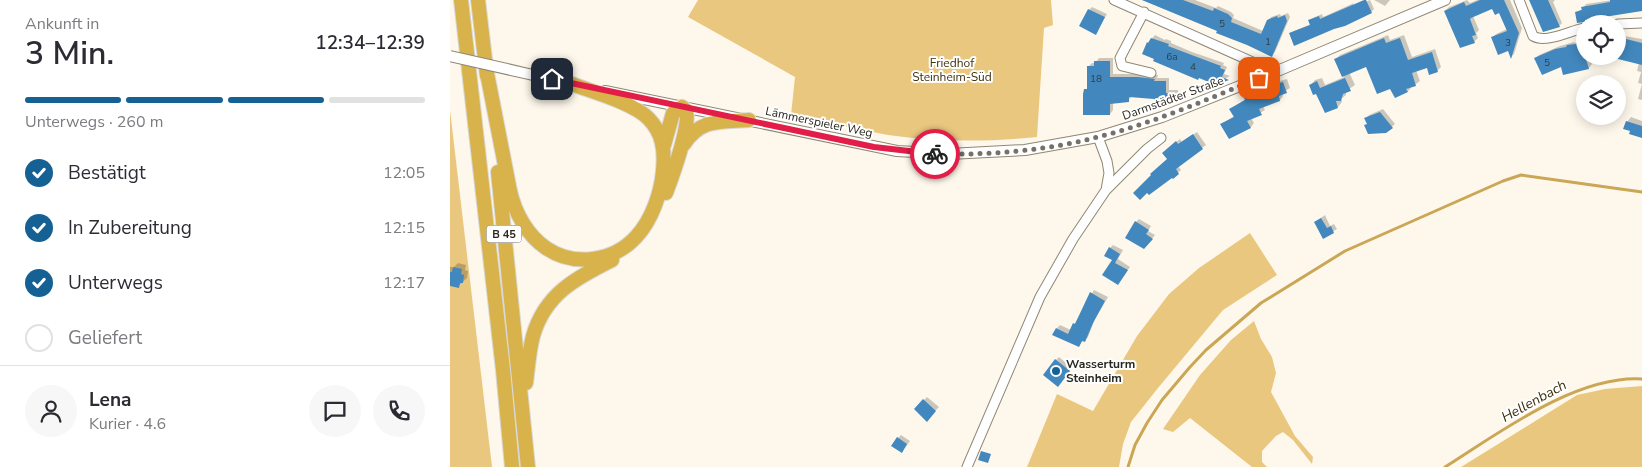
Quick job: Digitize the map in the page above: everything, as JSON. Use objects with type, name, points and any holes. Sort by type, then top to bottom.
[{"type":"highway","points":[[455,0],[464,25]]},
{"type":"highway","name":"B 45","points":[[461,0],[501,351],[512,467]]},
{"type":"highway","name":"B 45","points":[[478,0],[523,401],[528,467]]},
{"type":"highway","points":[[486,68],[514,206],[524,226],[545,248],[575,259],[594,259],[611,254],[636,237],[647,222],[659,191],[663,171],[664,145],[673,113],[682,107],[688,114],[681,149],[667,191],[647,234],[628,252],[569,284],[555,297],[541,316],[531,346],[523,401]]},
{"type":"highway","points":[[572,84],[647,116],[656,126],[664,145]]},
{"type":"highway","points":[[681,149],[690,134],[709,123],[749,120]]},
{"type":"street","points":[[1114,0],[1275,72]]},
{"type":"street","name":"Darmstädter Straße","points":[[1098,137],[1162,117],[1275,72],[1433,2],[1445,0]]},
{"type":"street","points":[[1519,0],[1536,38],[1546,39],[1576,31]]},
{"type":"street","points":[[1144,12],[1120,58],[1122,66],[1151,73]]},
{"type":"street","points":[[1626,24],[1642,23]]},
{"type":"street","name":"Lämmerspieler Weg","points":[[450,56],[572,84],[874,147],[924,153],[977,154],[1051,147],[1098,137]]},
{"type":"street","points":[[1098,137],[1107,161],[1109,173],[1106,190]]},
{"type":"street","points":[[967,467],[1040,297],[1073,239],[1106,190],[1147,149],[1161,138]]},
{"type":"green space","name":"Friedhof Steinheim-Süd","points":[[698,0],[1051,0],[1053,25],[1044,28],[1037,137],[1000,140],[925,139],[888,135],[791,115],[795,77],[688,17]]},
{"type":"green space","points":[[450,110],[492,467],[450,467]]},
{"type":"green space","points":[[1250,233],[1277,275],[1223,310],[1158,388],[1131,422],[1123,444],[1119,467],[1027,467],[1057,394],[1093,411],[1137,336],[1169,294],[1199,268]]},
{"type":"green space","points":[[1254,321],[1261,339],[1272,357],[1276,373],[1271,392],[1295,436],[1313,457],[1312,464],[1293,440],[1283,432],[1276,436],[1262,451],[1262,462],[1267,467],[1252,467],[1190,418],[1173,432],[1163,429],[1200,375],[1231,340]]},
{"type":"green space","points":[[1642,386],[1642,467],[1461,467],[1577,395],[1605,389]]},
{"type":"building","points":[[1142,0],[1183,0],[1213,11],[1214,8],[1228,14],[1232,18],[1231,22],[1261,34],[1267,20],[1285,15],[1287,21],[1272,57],[1216,33],[1217,31]]},
{"type":"building","points":[[1366,0],[1372,13],[1294,46],[1289,33],[1310,25],[1308,20],[1319,16],[1320,19]]},
{"type":"building","points":[[1480,0],[1504,0],[1519,33],[1511,59],[1508,51],[1498,55],[1491,37],[1507,31],[1499,13],[1495,15],[1492,9],[1470,19],[1476,35],[1472,36],[1475,43],[1460,48],[1444,11],[1464,2],[1466,6]]},
{"type":"building","points":[[1529,0],[1548,0],[1560,27],[1543,32]]},
{"type":"building","points":[[1610,0],[1642,0],[1642,11],[1617,15],[1576,15],[1576,18],[1575,12],[1582,10],[1581,7],[1610,2]]},
{"type":"building","points":[[1088,9],[1105,17],[1096,35],[1079,26]]},
{"type":"building","points":[[1151,38],[1221,66],[1220,68],[1225,70],[1222,77],[1229,80],[1216,85],[1199,78],[1198,80],[1153,61],[1154,59],[1142,54],[1147,42]]},
{"type":"building","points":[[1384,38],[1386,43],[1400,38],[1408,60],[1432,52],[1438,72],[1429,75],[1427,68],[1412,73],[1416,86],[1406,89],[1408,92],[1395,98],[1390,89],[1377,94],[1366,67],[1342,77],[1334,59]]},
{"type":"building","points":[[1626,39],[1642,43],[1642,65],[1626,61]]},
{"type":"building","points":[[1576,44],[1576,65],[1588,65],[1589,69],[1563,75],[1561,67],[1542,75],[1534,58],[1567,45]]},
{"type":"building","points":[[1094,61],[1110,61],[1110,77],[1138,77],[1155,79],[1154,81],[1166,81],[1166,93],[1174,93],[1176,101],[1154,101],[1154,99],[1129,97],[1129,102],[1110,104],[1110,115],[1083,115],[1083,94],[1084,89],[1087,89],[1087,66],[1094,66]]},
{"type":"building","points":[[1345,78],[1351,91],[1343,94],[1341,101],[1336,101],[1338,108],[1325,113],[1316,94],[1313,95],[1309,85],[1317,81],[1320,88]]},
{"type":"building","points":[[1283,82],[1287,93],[1279,96],[1280,101],[1259,109],[1262,115],[1247,121],[1251,128],[1229,139],[1220,124],[1234,117],[1229,109],[1245,100],[1244,98],[1264,88]]},
{"type":"building","points":[[1380,112],[1393,128],[1386,133],[1368,134],[1364,125],[1367,124],[1364,118]]},
{"type":"building","points":[[1626,121],[1642,126],[1642,138],[1629,134],[1630,131],[1623,129]]},
{"type":"building","points":[[1193,134],[1203,149],[1176,169],[1179,174],[1173,179],[1149,195],[1147,193],[1140,200],[1133,193],[1167,159],[1162,153],[1176,141],[1178,144]]},
{"type":"building","points":[[1321,218],[1327,228],[1331,226],[1334,233],[1323,239],[1314,222]]},
{"type":"building","points":[[1135,221],[1149,230],[1146,234],[1153,239],[1144,249],[1125,238]]},
{"type":"building","points":[[1109,247],[1120,254],[1115,263],[1128,270],[1118,285],[1102,275],[1112,260],[1104,256]]},
{"type":"building","points":[[453,267],[462,269],[461,274],[464,275],[463,283],[460,283],[459,288],[450,286],[450,272],[452,272]]},
{"type":"building","points":[[1090,292],[1105,301],[1085,342],[1082,341],[1079,347],[1052,335],[1056,328],[1068,334],[1073,323],[1075,324]]},
{"type":"building","points":[[1055,359],[1070,371],[1058,387],[1043,375]]},
{"type":"building","points":[[923,399],[936,411],[927,422],[914,409]]},
{"type":"building","points":[[897,437],[907,444],[902,453],[891,446]]},
{"type":"building","points":[[981,451],[991,454],[988,463],[978,460]]},
{"type":"waterway","points":[[1128,467],[1135,445],[1162,400],[1206,350],[1261,303],[1345,251],[1503,181],[1521,175],[1642,192]]},
{"type":"waterway","name":"Hellenbach","points":[[1445,467],[1514,423],[1565,396],[1591,386],[1617,380],[1642,379]]},
{"type":"way so far","points":[[935,154],[977,154],[1025,150],[1086,140],[1162,117],[1259,78]]},
{"type":"place","name":"Wasserturm Steinheim","points":[[1056,371]]},
{"type":"route","points":[[552,79],[874,147],[935,154]]}]
